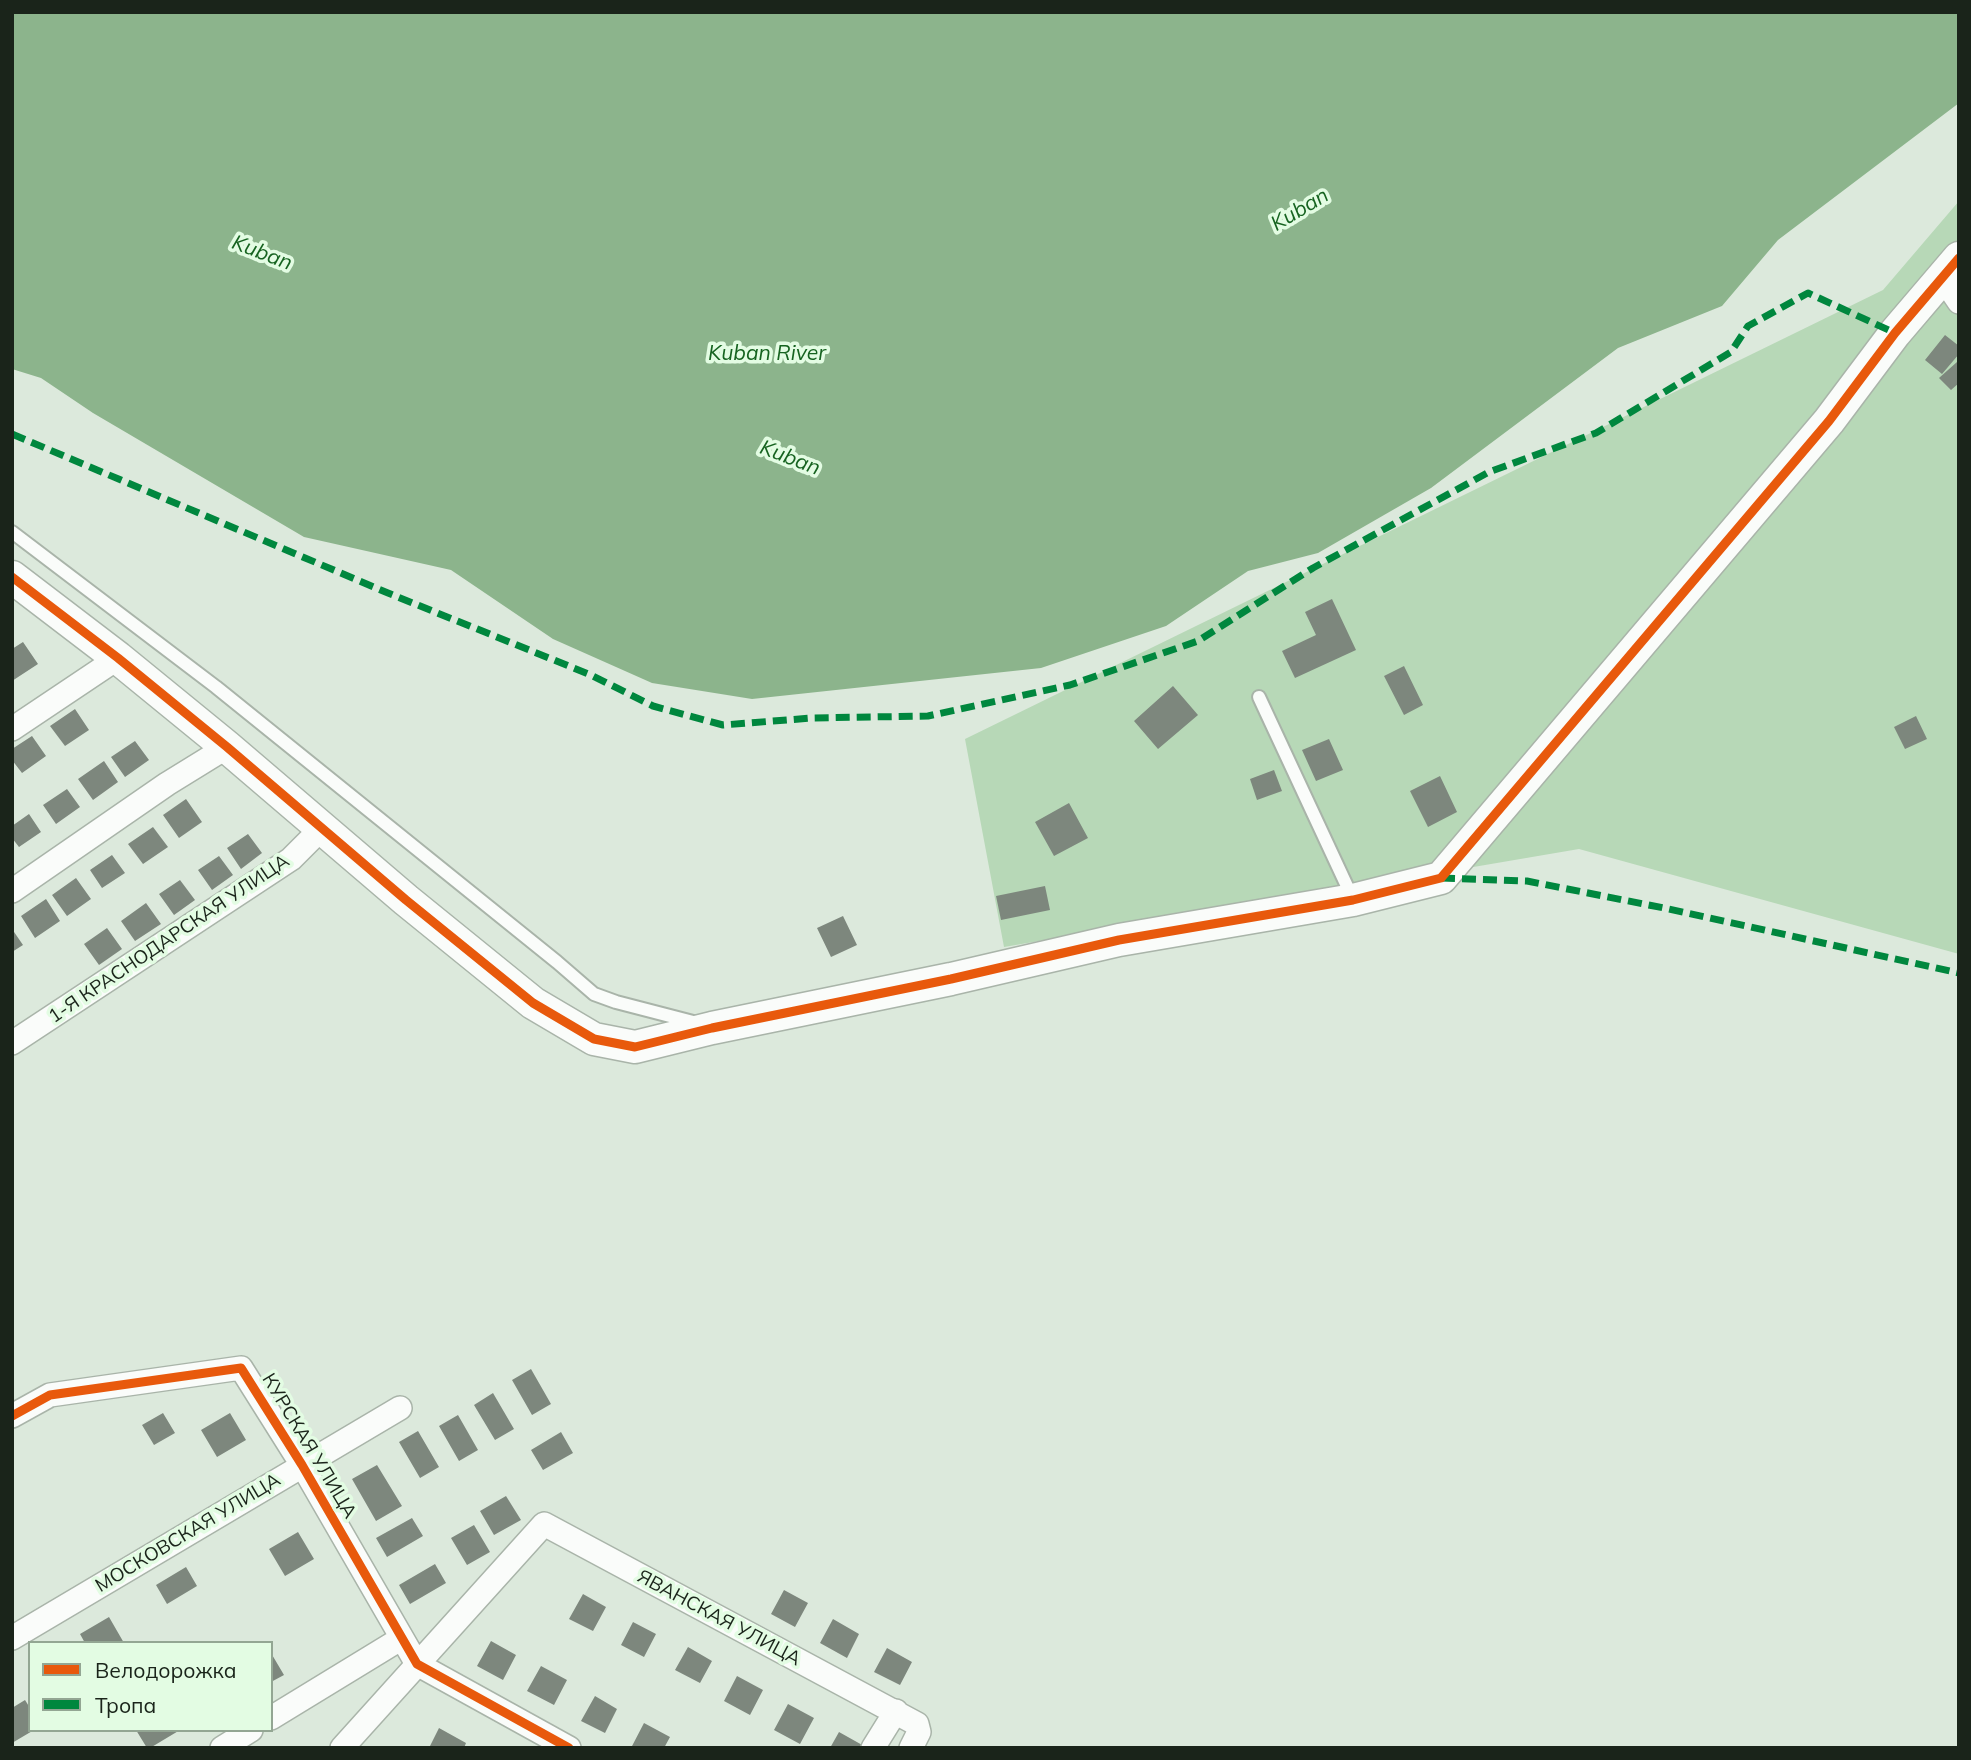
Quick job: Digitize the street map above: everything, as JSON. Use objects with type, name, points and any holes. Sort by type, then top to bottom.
[{"type":"street","points":[[12,577],[118,658],[227,747],[321,829],[533,1003],[594,1039],[635,1047],[1119,940],[1353,900],[1441,878],[1829,421],[1895,333],[1953,279]]},
{"type":"street","points":[[12,729],[118,658]]},
{"type":"street","points":[[12,891],[167,784],[227,747]]},
{"type":"street","name":"1-Я КРАСНОДАРСКАЯ УЛИЦА","points":[[12,1043],[291,859],[321,829]]},
{"type":"street","name":"КУРСКАЯ УЛИЦА","points":[[12,1416],[50,1395],[241,1367],[302,1465],[417,1664]]},
{"type":"street","name":"МОСКОВСКАЯ УЛИЦА","points":[[12,1638],[400,1408]]},
{"type":"street","name":"ЯВАНСКАЯ УЛИЦА","points":[[417,1664],[544,1524],[896,1711],[917,1724],[919,1732],[911,1748]]},
{"type":"street","points":[[273,1717],[402,1638]]},
{"type":"street","points":[[342,1748],[417,1664],[569,1748]]},
{"type":"street","points":[[873,1748],[896,1711]]},
{"type":"street","points":[[222,1748],[248,1732]]},
{"type":"lane","points":[[12,532],[227,695],[557,961],[594,994],[712,1028]]},
{"type":"lane","points":[[1259,697],[1353,900]]},
{"type":"shaded area","points":[[1959,201],[1959,954],[1579,849],[1004,947],[965,739],[1883,290]]},
{"type":"water","name":"Kuban River","points":[[12,12],[1959,12],[1959,103],[1778,240],[1722,306],[1618,348],[1431,488],[1318,553],[1248,571],[1166,626],[1041,668],[752,699],[652,683],[553,639],[451,570],[304,537],[93,413],[41,378],[12,369]]},
{"type":"building","points":[[1945,335],[1959,346],[1959,354],[1942,374],[1925,360]]},
{"type":"building","points":[[1957,362],[1959,383],[1951,390],[1939,378]]},
{"type":"building","points":[[1332,599],[1356,650],[1295,678],[1282,651],[1316,635],[1305,612]]},
{"type":"building","points":[[23,642],[38,664],[12,681],[12,649]]},
{"type":"building","points":[[1404,666],[1423,705],[1404,715],[1384,676]]},
{"type":"building","points":[[1173,686],[1198,715],[1158,749],[1134,721]]},
{"type":"building","points":[[75,709],[89,730],[65,746],[50,726]]},
{"type":"building","points":[[1916,716],[1927,739],[1905,749],[1894,727]]},
{"type":"building","points":[[32,736],[46,756],[22,773],[12,760],[12,749]]},
{"type":"building","points":[[1329,739],[1343,770],[1316,781],[1302,750]]},
{"type":"building","points":[[135,741],[149,760],[125,777],[111,757]]},
{"type":"building","points":[[104,761],[118,782],[93,800],[78,779]]},
{"type":"building","points":[[1274,770],[1282,791],[1257,800],[1250,779]]},
{"type":"building","points":[[1440,776],[1457,812],[1428,827],[1410,791]]},
{"type":"building","points":[[67,789],[80,807],[56,824],[43,805]]},
{"type":"building","points":[[186,799],[202,822],[179,838],[163,815]]},
{"type":"building","points":[[1069,803],[1088,838],[1054,856],[1035,822]]},
{"type":"building","points":[[29,814],[41,832],[19,847],[12,838],[12,826]]},
{"type":"building","points":[[153,827],[168,847],[143,864],[128,844]]},
{"type":"building","points":[[248,834],[262,853],[241,869],[227,848]]},
{"type":"building","points":[[112,855],[125,873],[102,888],[90,870]]},
{"type":"building","points":[[219,856],[233,875],[212,890],[198,870]]},
{"type":"building","points":[[76,878],[91,899],[67,916],[52,895]]},
{"type":"building","points":[[180,880],[195,900],[174,915],[159,894]]},
{"type":"building","points":[[1045,886],[1050,910],[1001,920],[996,896]]},
{"type":"building","points":[[46,899],[60,921],[35,938],[21,916]]},
{"type":"building","points":[[146,903],[161,924],[135,941],[121,921]]},
{"type":"building","points":[[843,916],[857,945],[831,957],[817,928]]},
{"type":"building","points":[[107,928],[122,949],[99,965],[84,944]]},
{"type":"building","points":[[12,929],[23,945],[12,952]]},
{"type":"building","points":[[531,1369],[551,1404],[532,1415],[512,1380]]},
{"type":"building","points":[[493,1393],[514,1429],[495,1440],[474,1405]]},
{"type":"building","points":[[163,1413],[175,1433],[154,1445],[142,1425]]},
{"type":"building","points":[[230,1413],[246,1440],[217,1457],[201,1430]]},
{"type":"building","points":[[458,1415],[478,1450],[459,1461],[439,1426]]},
{"type":"building","points":[[418,1431],[439,1467],[420,1478],[399,1442]]},
{"type":"building","points":[[561,1432],[573,1453],[543,1470],[531,1450]]},
{"type":"building","points":[[377,1465],[402,1506],[376,1521],[352,1479]]},
{"type":"building","points":[[506,1496],[521,1520],[494,1535],[480,1511]]},
{"type":"building","points":[[412,1518],[423,1536],[387,1557],[376,1538]]},
{"type":"building","points":[[474,1525],[490,1552],[467,1565],[451,1538]]},
{"type":"building","points":[[298,1532],[314,1559],[285,1576],[269,1549]]},
{"type":"building","points":[[435,1564],[446,1583],[410,1604],[399,1585]]},
{"type":"building","points":[[186,1567],[197,1586],[167,1604],[156,1585]]},
{"type":"building","points":[[784,1590],[808,1603],[795,1627],[771,1614]]},
{"type":"building","points":[[583,1594],[606,1607],[593,1631],[569,1619]]},
{"type":"building","points":[[109,1617],[123,1641],[84,1641],[80,1634]]},
{"type":"building","points":[[833,1619],[859,1634],[847,1658],[820,1643]]},
{"type":"building","points":[[633,1622],[656,1634],[644,1657],[621,1645]]},
{"type":"building","points":[[491,1641],[516,1655],[503,1680],[477,1666]]},
{"type":"building","points":[[688,1647],[712,1661],[700,1683],[675,1670]]},
{"type":"building","points":[[887,1648],[912,1662],[900,1685],[874,1672]]},
{"type":"building","points":[[273,1656],[284,1675],[273,1681]]},
{"type":"building","points":[[541,1666],[567,1680],[554,1705],[527,1691]]},
{"type":"building","points":[[737,1676],[763,1690],[750,1715],[724,1701]]},
{"type":"building","points":[[595,1696],[617,1709],[605,1733],[581,1721]]},
{"type":"building","points":[[25,1700],[28,1705],[28,1732],[31,1732],[12,1743],[12,1708]]},
{"type":"building","points":[[788,1704],[814,1718],[800,1744],[774,1730]]},
{"type":"building","points":[[644,1723],[670,1737],[664,1748],[631,1748]]},
{"type":"building","points":[[439,1728],[466,1743],[464,1748],[429,1748]]},
{"type":"building","points":[[137,1732],[177,1732],[150,1748],[147,1748]]},
{"type":"building","points":[[839,1732],[864,1746],[863,1748],[830,1748]]},
{"type":"marked path","points":[[12,434],[388,593],[591,675],[653,706],[723,725],[812,718],[928,716],[1070,685],[1198,641],[1313,568],[1489,472],[1596,433],[1731,352],[1748,326],[1808,293],[1895,333]]},
{"type":"marked path","points":[[1441,878],[1527,881],[1669,909],[1959,973]]},
{"type":"cycle path","points":[[12,577],[118,658],[227,747],[406,900],[533,1003],[594,1039],[635,1047],[1119,940],[1353,900],[1441,878],[1829,421],[1895,333],[1959,258]]},
{"type":"cycle path","points":[[12,1416],[50,1395],[241,1368],[302,1465],[417,1664],[569,1748]]},
{"type":"water label","name":"Kuban","points":[[1300,210]]},
{"type":"water label","name":"Kuban","points":[[262,253]]},
{"type":"water label","name":"Kuban","points":[[790,458]]}]
